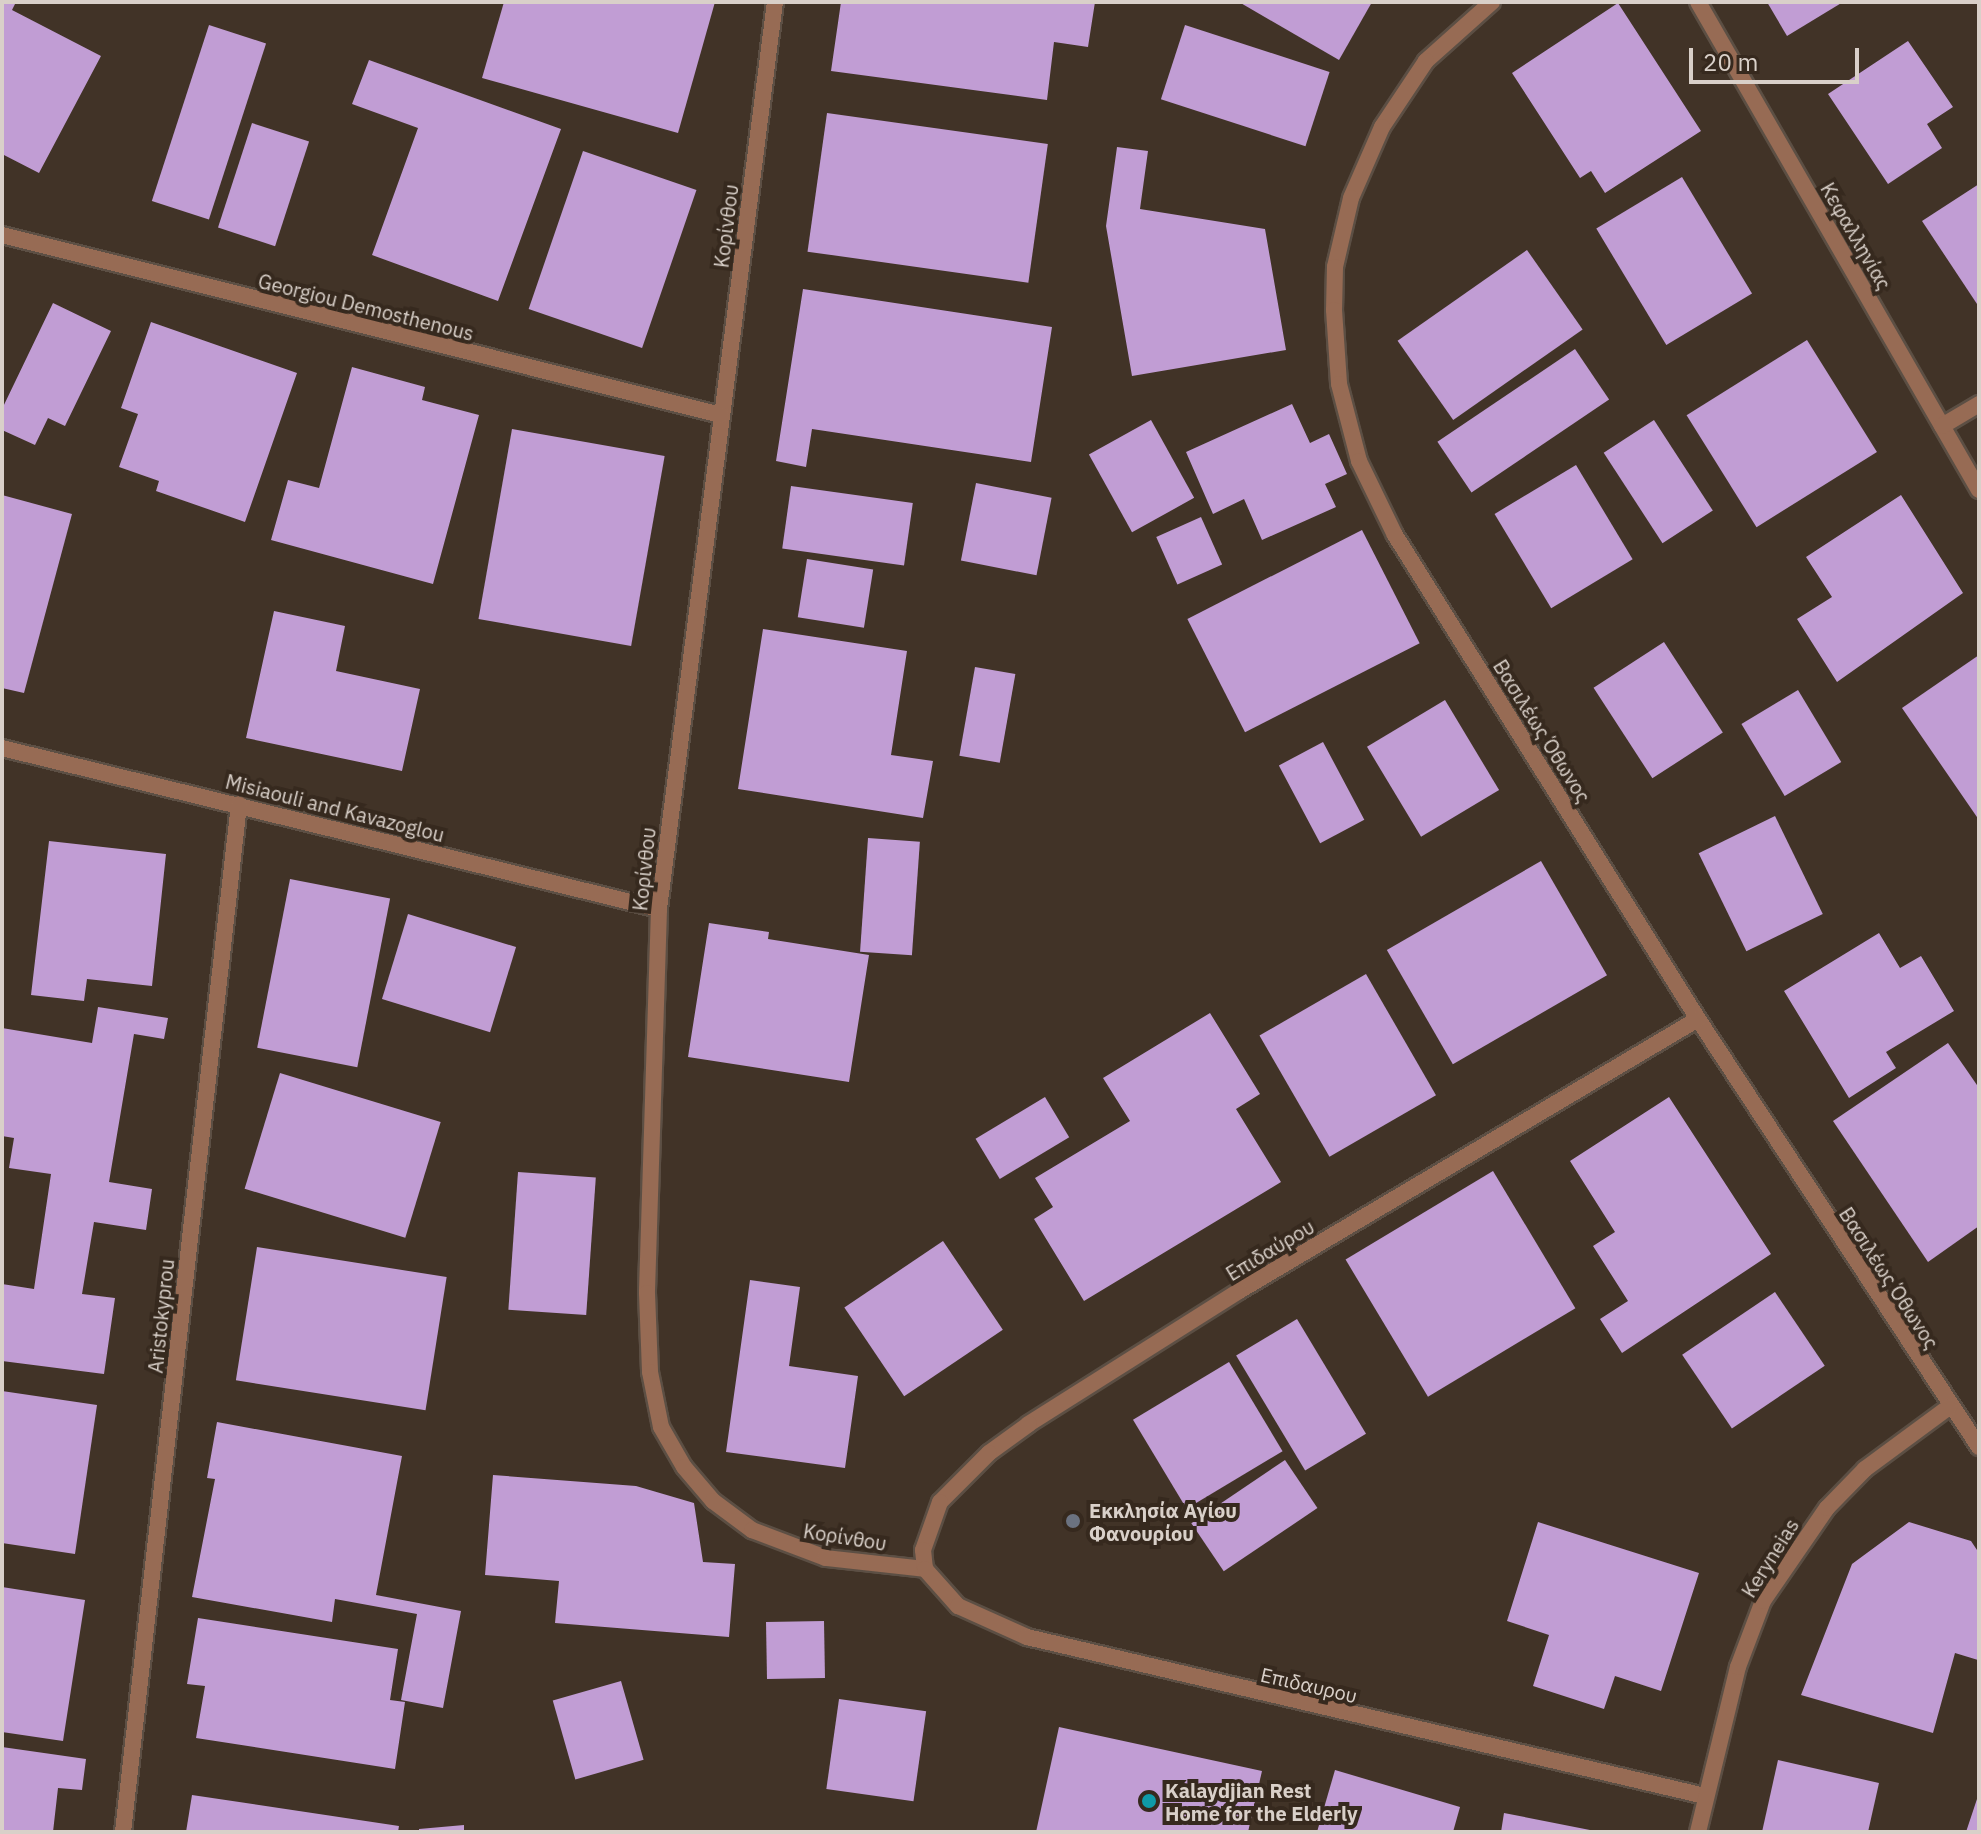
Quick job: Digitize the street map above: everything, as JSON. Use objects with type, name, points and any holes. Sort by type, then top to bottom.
[{"type":"street","name":"Κορίνθου","points":[[775,2],[659,909],[647,1293],[650,1372],[661,1427],[713,1501],[752,1530],[826,1558],[925,1569]]},
{"type":"street","name":"Βασιλέως Όθωνος","points":[[1492,2],[1426,61],[1382,127],[1351,198],[1335,267],[1339,384],[1359,461],[1395,535],[1698,1019],[1949,1407],[1979,1447]]},
{"type":"street","name":"Κεφαλληνίας","points":[[1698,2],[1979,490]]},
{"type":"street","name":"Georgiou Demosthenous","points":[[2,235],[721,415]]},
{"type":"street","points":[[1942,426],[1979,404]]},
{"type":"street","name":"Misiaouli and Kavazoglou","points":[[2,748],[659,909]]},
{"type":"street","name":"Aristokyprou","points":[[123,1832],[239,805]]},
{"type":"street","name":"Επιδαύρου","points":[[925,1569],[925,1532],[940,1502],[989,1453],[1029,1424],[1239,1291],[1698,1019]]},
{"type":"street","name":"Keryneias","points":[[1698,1832],[1738,1667],[1763,1601],[1789,1557],[1865,1469],[1949,1407]]},
{"type":"street","name":"Επιδαυρου","points":[[925,1569],[958,1606],[1027,1637],[1705,1796]]},
{"type":"building","points":[[2,2],[16,2],[12,10],[101,56],[39,173],[2,154]]},
{"type":"building","points":[[504,2],[715,2],[678,133],[482,78]]},
{"type":"building","points":[[841,2],[1095,2],[1088,47],[1054,42],[1047,100],[831,71]]},
{"type":"building","points":[[1239,2],[1372,2],[1339,60]]},
{"type":"building","points":[[1767,2],[1843,2],[1787,36]]},
{"type":"building","points":[[1618,3],[1701,131],[1605,193],[1591,171],[1580,178],[1512,73]]},
{"type":"building","points":[[209,25],[266,44],[209,219],[152,201]]},
{"type":"building","points":[[1185,25],[1330,72],[1305,146],[1161,99]]},
{"type":"building","points":[[1908,41],[1953,107],[1927,124],[1942,148],[1888,184],[1828,94]]},
{"type":"building","points":[[369,60],[561,129],[498,301],[372,255],[418,128],[352,104]]},
{"type":"building","points":[[827,113],[1048,144],[1028,283],[808,252]]},
{"type":"building","points":[[252,123],[309,142],[275,246],[218,228]]},
{"type":"building","points":[[1117,147],[1148,151],[1140,209],[1265,229],[1286,350],[1132,376],[1106,226]]},
{"type":"building","points":[[583,151],[696,190],[642,348],[529,309]]},
{"type":"building","points":[[1682,177],[1752,294],[1666,345],[1596,229]]},
{"type":"building","points":[[1979,184],[1979,307],[1922,221]]},
{"type":"building","points":[[1527,250],[1583,329],[1453,420],[1398,341]]},
{"type":"building","points":[[803,289],[1052,327],[1031,462],[812,429],[806,467],[776,461]]},
{"type":"building","points":[[53,303],[111,331],[65,426],[48,418],[35,445],[2,430],[2,409]]},
{"type":"building","points":[[151,322],[297,373],[245,522],[156,491],[159,481],[119,467],[138,414],[121,408]]},
{"type":"building","points":[[1807,340],[1877,452],[1757,527],[1687,415]]},
{"type":"building","points":[[1575,349],[1609,400],[1471,492],[1437,442]]},
{"type":"building","points":[[352,367],[425,387],[422,400],[479,415],[433,584],[271,540],[288,480],[319,488]]},
{"type":"building","points":[[1292,404],[1310,443],[1329,434],[1347,474],[1325,484],[1336,507],[1262,540],[1244,499],[1213,514],[1186,452]]},
{"type":"building","points":[[1151,420],[1194,498],[1132,532],[1089,454]]},
{"type":"building","points":[[1654,420],[1713,511],[1663,543],[1604,453]]},
{"type":"building","points":[[512,429],[665,456],[631,646],[478,619]]},
{"type":"building","points":[[1576,465],[1633,559],[1551,608],[1495,514]]},
{"type":"building","points":[[976,483],[1052,498],[1037,575],[961,561]]},
{"type":"building","points":[[791,486],[913,503],[904,566],[782,548]]},
{"type":"building","points":[[2,495],[72,514],[24,693],[2,688]]},
{"type":"building","points":[[1901,495],[1963,593],[1837,682],[1797,619],[1832,597],[1806,557]]},
{"type":"building","points":[[1201,517],[1222,565],[1177,584],[1156,537]]},
{"type":"building","points":[[1362,530],[1420,643],[1245,732],[1187,619]]},
{"type":"building","points":[[807,559],[873,569],[864,628],[798,617]]},
{"type":"building","points":[[274,611],[345,626],[336,671],[420,689],[402,771],[246,738]]},
{"type":"building","points":[[763,629],[907,651],[891,755],[933,761],[923,818],[738,789]]},
{"type":"building","points":[[1664,642],[1723,733],[1652,778],[1594,688]]},
{"type":"building","points":[[1979,655],[1979,820],[1902,708]]},
{"type":"building","points":[[975,667],[1015,674],[1000,763],[959,756]]},
{"type":"building","points":[[1798,690],[1841,762],[1785,796],[1741,724]]},
{"type":"building","points":[[1445,700],[1499,790],[1421,837],[1367,747]]},
{"type":"building","points":[[1323,742],[1364,820],[1320,843],[1279,765]]},
{"type":"building","points":[[1775,816],[1823,914],[1746,951],[1699,853]]},
{"type":"building","points":[[868,838],[920,842],[912,955],[860,952]]},
{"type":"building","points":[[49,841],[166,854],[152,986],[87,979],[84,1001],[31,995]]},
{"type":"building","points":[[1541,861],[1607,975],[1453,1064],[1387,950]]},
{"type":"building","points":[[290,879],[390,898],[357,1067],[257,1048]]},
{"type":"building","points":[[408,914],[516,947],[490,1032],[382,999]]},
{"type":"building","points":[[709,923],[769,932],[768,939],[869,955],[849,1082],[688,1057]]},
{"type":"building","points":[[1879,933],[1900,968],[1921,956],[1954,1011],[1886,1052],[1896,1068],[1849,1098],[1784,991]]},
{"type":"building","points":[[1366,974],[1436,1095],[1329,1157],[1259,1036]]},
{"type":"building","points":[[98,1007],[168,1018],[164,1039],[134,1034],[109,1182],[152,1189],[146,1230],[94,1222],[82,1294],[115,1298],[104,1374],[2,1361],[2,1284],[34,1289],[51,1174],[9,1168],[14,1138],[2,1136],[2,1028],[92,1043]]},
{"type":"building","points":[[1210,1013],[1260,1094],[1236,1109],[1281,1182],[1084,1301],[1034,1219],[1053,1207],[1035,1178],[1130,1121],[1103,1078]]},
{"type":"building","points":[[1948,1043],[1979,1088],[1979,1226],[1928,1262],[1833,1121]]},
{"type":"building","points":[[280,1073],[441,1122],[405,1238],[245,1189]]},
{"type":"building","points":[[1045,1097],[1069,1137],[1000,1179],[976,1139]]},
{"type":"building","points":[[1669,1097],[1771,1254],[1622,1353],[1600,1319],[1628,1301],[1593,1246],[1615,1232],[1570,1161]]},
{"type":"building","points":[[1493,1171],[1575,1308],[1428,1397],[1346,1260]]},
{"type":"building","points":[[518,1172],[596,1177],[586,1315],[508,1310]]},
{"type":"building","points":[[943,1241],[1003,1330],[904,1396],[844,1308]]},
{"type":"building","points":[[257,1247],[447,1277],[426,1410],[236,1380]]},
{"type":"building","points":[[750,1280],[800,1287],[789,1366],[858,1376],[845,1468],[726,1452]]},
{"type":"building","points":[[1775,1292],[1825,1366],[1732,1428],[1682,1355]]},
{"type":"building","points":[[1297,1319],[1366,1434],[1305,1470],[1236,1356]]},
{"type":"building","points":[[1229,1362],[1283,1451],[1187,1509],[1133,1420]]},
{"type":"building","points":[[2,1391],[97,1405],[75,1554],[2,1543]]},
{"type":"building","points":[[217,1422],[402,1456],[376,1595],[461,1611],[443,1708],[401,1700],[417,1614],[335,1599],[332,1622],[192,1597],[215,1479],[207,1478]]},
{"type":"building","points":[[1285,1460],[1317,1508],[1224,1571],[1191,1523]]},
{"type":"building","points":[[493,1475],[636,1486],[694,1503],[703,1562],[735,1564],[729,1637],[555,1623],[559,1581],[485,1575]]},
{"type":"building","points":[[1538,1522],[1699,1573],[1661,1691],[1615,1676],[1604,1709],[1533,1686],[1549,1635],[1507,1621]]},
{"type":"building","points":[[1909,1522],[1971,1541],[1979,1553],[1978,1660],[1955,1653],[1933,1733],[1801,1695],[1852,1564]]},
{"type":"building","points":[[2,1587],[85,1600],[63,1741],[2,1732]]},
{"type":"building","points":[[198,1618],[398,1649],[390,1700],[405,1702],[395,1769],[196,1738],[205,1686],[187,1684]]},
{"type":"building","points":[[824,1621],[825,1678],[767,1679],[766,1622]]},
{"type":"building","points":[[621,1681],[644,1760],[575,1779],[553,1701]]},
{"type":"building","points":[[839,1699],[926,1711],[913,1801],[826,1789]]},
{"type":"building","name":"Kalaydjian Rest Home for the Elderly","points":[[1059,1727],[1262,1771],[1248,1832],[1036,1832]]},
{"type":"building","points":[[2,1747],[86,1759],[82,1790],[58,1788],[53,1832],[2,1832]]},
{"type":"building","points":[[1778,1760],[1879,1783],[1868,1832],[1762,1832]]},
{"type":"building","points":[[1335,1770],[1460,1807],[1453,1832],[1317,1832]]},
{"type":"building","points":[[192,1795],[399,1826],[398,1832],[186,1832]]},
{"type":"building","points":[[1978,1796],[1979,1832],[1966,1832]]},
{"type":"building","points":[[1504,1813],[1595,1831],[1595,1832],[1501,1832]]},
{"type":"building","points":[[464,1825],[464,1832],[419,1832],[419,1829]]},
{"type":"place","name":"Εκκλησία Αγίου Φανουρίου","points":[[1073,1521]]},
{"type":"place","name":"Kalaydjian Rest Home for the Elderly","points":[[1149,1801]]}]
